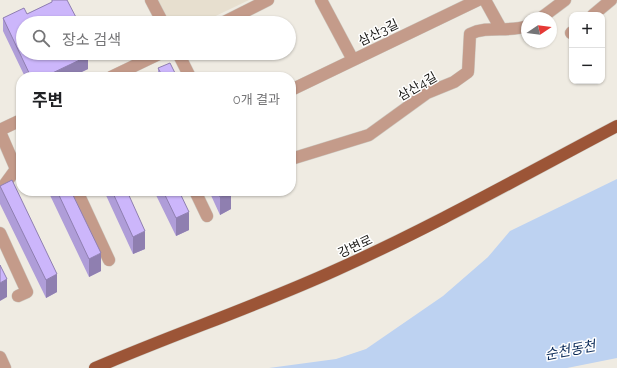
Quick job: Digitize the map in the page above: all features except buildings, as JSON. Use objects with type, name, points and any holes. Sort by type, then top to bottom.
[{"type":"main road","name":"강변로","points":[[95,368],[279,294],[363,258],[428,226],[617,126]]},
{"type":"street","points":[[151,0],[159,16]]},
{"type":"street","points":[[236,16],[268,0]]},
{"type":"street","points":[[321,0],[353,60]]},
{"type":"street","name":"삼산3길","points":[[296,88],[478,0]]},
{"type":"street","points":[[485,0],[501,29]]},
{"type":"street","points":[[549,12],[565,0]]},
{"type":"street","points":[[597,12],[611,0]]},
{"type":"street","name":"삼산4길","points":[[296,157],[369,135],[427,94],[454,82],[468,72],[470,34],[477,30],[511,30],[521,28]]},
{"type":"street","points":[[121,72],[146,60]]},
{"type":"street","points":[[182,60],[188,72]]},
{"type":"street","points":[[0,191],[16,169],[16,154],[0,131],[16,123]]},
{"type":"street","points":[[79,196],[109,260]]},
{"type":"street","points":[[197,196],[207,216]]},
{"type":"street","points":[[0,233],[27,292],[18,296]]},
{"type":"street","points":[[0,357],[5,368]]},
{"type":"shaded area","points":[[150,0],[249,0],[216,16],[158,16]]},
{"type":"water","name":"순천동천","points":[[617,179],[617,358],[567,368],[269,368],[336,359],[366,349],[443,296],[488,257],[510,231]]}]
